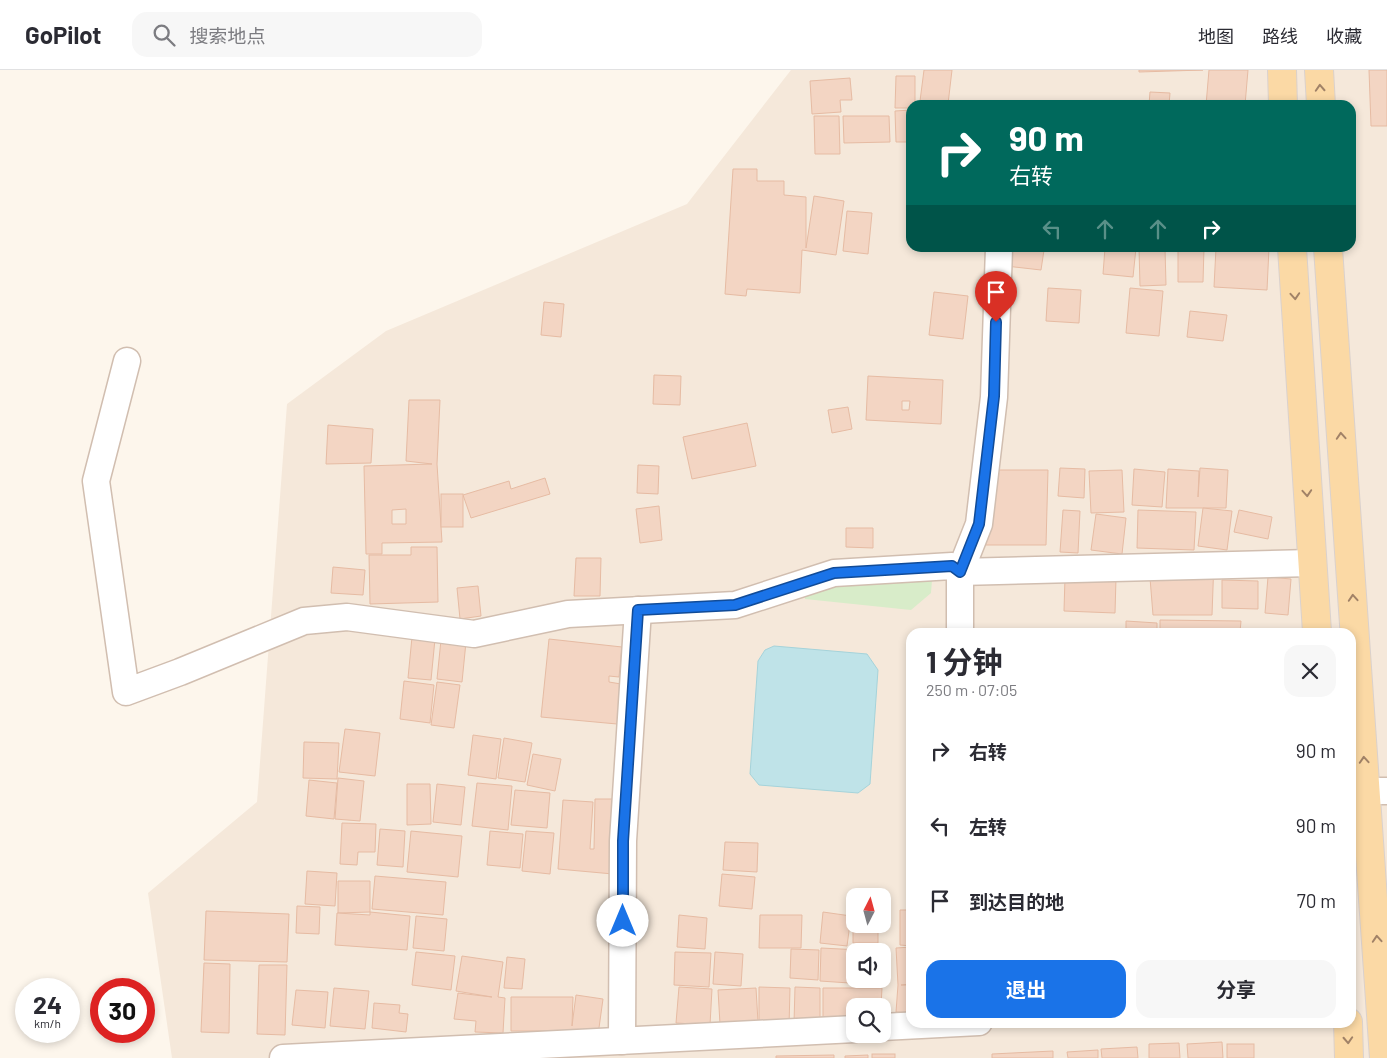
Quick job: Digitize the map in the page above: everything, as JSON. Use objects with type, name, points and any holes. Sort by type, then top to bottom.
[{"type":"main road","points":[[1282,70],[1284,100]]},
{"type":"main road","points":[[1319,70],[1321,100]]},
{"type":"main road","points":[[1292,252],[1317,628]]},
{"type":"main road","points":[[1328,252],[1377,791],[1385,1056]]},
{"type":"main road","points":[[1348,1028],[1349,1058]]},
{"type":"street","points":[[960,628],[960,572],[979,524],[994,396],[999,252]]},
{"type":"street","points":[[127,361],[96,481],[126,692],[304,621],[347,617],[474,634],[568,614],[735,605],[834,573],[952,566],[960,572],[1312,563]]},
{"type":"street","points":[[622,1040],[623,841],[638,610]]},
{"type":"street","points":[[891,1027],[906,1026]]},
{"type":"street","points":[[283,1058],[846,1029]]},
{"type":"shaded area","points":[[791,70],[1387,70],[1370,115],[1371,126],[1387,125],[1387,1058],[172,1058],[148,893],[257,802],[287,404],[386,331],[687,204]]},
{"type":"green space","points":[[932,580],[931,593],[911,610],[805,599],[805,593],[831,586]]},
{"type":"water","points":[[774,646],[867,654],[878,670],[870,784],[858,793],[759,785],[750,774],[758,661],[765,650]]},
{"type":"building","points":[[924,70],[952,70],[948,100],[920,100]]},
{"type":"building","points":[[1139,70],[1203,70],[1139,72]]},
{"type":"building","points":[[1209,70],[1248,70],[1245,100],[1206,100]]},
{"type":"building","points":[[1369,70],[1387,70],[1387,126],[1371,126]]},
{"type":"building","points":[[896,76],[915,76],[915,100],[906,100],[906,108],[895,108]]},
{"type":"building","points":[[850,78],[852,100],[840,100],[841,112],[812,114],[810,81]]},
{"type":"building","points":[[1150,92],[1170,93],[1169,100],[1149,100]]},
{"type":"building","points":[[906,110],[906,142],[896,142],[895,111]]},
{"type":"building","points":[[814,116],[839,116],[840,154],[815,154]]},
{"type":"building","points":[[843,116],[889,116],[890,142],[844,143]]},
{"type":"building","points":[[733,169],[757,169],[757,181],[784,181],[784,195],[806,197],[806,248],[814,196],[844,201],[836,255],[802,250],[800,293],[747,289],[746,296],[725,294]]},
{"type":"building","points":[[847,211],[872,213],[868,254],[843,251]]},
{"type":"building","points":[[999,252],[1044,252],[1041,270],[997,265]]},
{"type":"building","points":[[1105,252],[1136,252],[1133,277],[1103,274]]},
{"type":"building","points":[[1139,252],[1165,252],[1166,285],[1140,286]]},
{"type":"building","points":[[1178,252],[1204,252],[1203,282],[1178,282]]},
{"type":"building","points":[[1216,252],[1269,252],[1267,290],[1214,287]]},
{"type":"building","points":[[1048,288],[1081,290],[1079,323],[1046,321]]},
{"type":"building","points":[[1130,288],[1163,291],[1159,336],[1126,333]]},
{"type":"building","points":[[934,292],[968,296],[963,339],[929,335]]},
{"type":"building","points":[[544,302],[564,304],[561,337],[541,335]]},
{"type":"building","points":[[1190,311],[1227,315],[1223,341],[1187,337]]},
{"type":"building","points":[[654,375],[681,376],[680,405],[653,404]]},
{"type":"building","points":[[868,376],[943,380],[941,424],[866,420]],"holes":[[[902,401],[910,401],[909,410],[902,410]]]},
{"type":"building","points":[[409,400],[440,400],[437,464],[442,542],[382,543],[382,554],[366,554],[364,466],[432,464],[406,461]],"holes":[[[406,509],[406,524],[392,524],[392,510]]]},
{"type":"building","points":[[848,407],[852,429],[832,433],[828,410]]},
{"type":"building","points":[[747,423],[756,466],[692,479],[683,437]]},
{"type":"building","points":[[328,425],[373,429],[371,463],[326,464]]},
{"type":"building","points":[[638,465],[659,466],[658,494],[637,493]]},
{"type":"building","points":[[1060,468],[1085,469],[1084,498],[1058,496]]},
{"type":"building","points":[[1200,468],[1228,470],[1226,508],[1166,508],[1168,469],[1199,471],[1198,497]]},
{"type":"building","points":[[1134,469],[1165,472],[1162,507],[1132,505]]},
{"type":"building","points":[[982,470],[1048,470],[1046,545],[980,545]]},
{"type":"building","points":[[1122,470],[1124,512],[1091,513],[1089,471]]},
{"type":"building","points":[[545,478],[550,494],[471,518],[463,495],[509,481],[511,489]]},
{"type":"building","points":[[441,494],[463,494],[463,527],[441,527]]},
{"type":"building","points":[[659,506],[662,540],[640,543],[636,509]]},
{"type":"building","points":[[1203,508],[1232,511],[1227,550],[1198,546]]},
{"type":"building","points":[[1063,510],[1080,511],[1078,553],[1060,552]]},
{"type":"building","points":[[1138,510],[1196,512],[1194,550],[1137,548]]},
{"type":"building","points":[[1239,510],[1272,517],[1268,539],[1234,532]]},
{"type":"building","points":[[1096,514],[1126,518],[1122,554],[1091,550]]},
{"type":"building","points":[[846,528],[873,528],[873,548],[846,547]]},
{"type":"building","points":[[411,547],[437,547],[438,602],[370,604],[369,555],[411,555]]},
{"type":"building","points":[[576,558],[601,558],[600,596],[574,596]]},
{"type":"building","points":[[1214,560],[1212,615],[1153,615],[1150,578]]},
{"type":"building","points":[[333,567],[365,570],[363,595],[331,593]]},
{"type":"building","points":[[1065,577],[1116,578],[1115,613],[1064,611]]},
{"type":"building","points":[[1268,577],[1291,579],[1288,615],[1265,613]]},
{"type":"building","points":[[1222,580],[1258,581],[1258,609],[1222,608]]},
{"type":"building","points":[[478,586],[481,616],[460,619],[457,588]]},
{"type":"building","points":[[1160,620],[1241,621],[1240,628],[1160,628]]},
{"type":"building","points":[[1126,621],[1157,623],[1157,628],[1126,628]]},
{"type":"building","points":[[412,637],[435,639],[431,680],[408,678]]},
{"type":"building","points":[[549,639],[622,647],[619,677],[609,676],[609,682],[621,684],[617,724],[541,717]]},
{"type":"building","points":[[441,640],[466,642],[462,682],[437,679]]},
{"type":"building","points":[[404,681],[434,685],[430,723],[400,719]]},
{"type":"building","points":[[437,682],[460,685],[454,728],[431,725]]},
{"type":"building","points":[[345,729],[380,733],[375,776],[339,772]]},
{"type":"building","points":[[473,735],[501,739],[496,779],[468,775]]},
{"type":"building","points":[[504,738],[532,743],[525,782],[498,778]]},
{"type":"building","points":[[304,742],[339,743],[337,779],[303,778]]},
{"type":"building","points":[[533,754],[561,759],[555,791],[527,785]]},
{"type":"building","points":[[338,778],[364,781],[360,821],[335,819]]},
{"type":"building","points":[[309,780],[337,783],[334,819],[306,816]]},
{"type":"building","points":[[477,783],[512,786],[508,830],[472,826]]},
{"type":"building","points":[[407,784],[430,784],[431,824],[407,825]]},
{"type":"building","points":[[437,784],[465,787],[461,825],[433,822]]},
{"type":"building","points":[[515,790],[550,793],[547,828],[511,825]]},
{"type":"building","points":[[595,799],[616,799],[613,874],[558,869],[563,800],[593,802],[590,849],[594,849]]},
{"type":"building","points":[[342,823],[376,824],[375,852],[358,852],[357,865],[340,864]]},
{"type":"building","points":[[380,829],[405,831],[403,867],[377,865]]},
{"type":"building","points":[[411,831],[462,836],[458,877],[407,872]]},
{"type":"building","points":[[490,831],[523,834],[520,868],[487,865]]},
{"type":"building","points":[[526,831],[554,833],[550,874],[522,871]]},
{"type":"building","points":[[725,842],[758,843],[757,872],[723,870]]},
{"type":"building","points":[[307,871],[337,873],[335,906],[305,904]]},
{"type":"building","points":[[722,874],[755,877],[752,909],[719,906]]},
{"type":"building","points":[[375,876],[446,882],[443,915],[372,909]]},
{"type":"building","points":[[338,881],[370,881],[370,912],[338,913]]},
{"type":"building","points":[[297,906],[320,907],[319,934],[296,933]]},
{"type":"building","points":[[900,910],[906,910],[906,946],[900,945]]},
{"type":"building","points":[[206,911],[289,914],[287,962],[204,960]]},
{"type":"building","points":[[370,912],[410,916],[407,950],[335,945],[337,913],[370,915]]},
{"type":"building","points":[[823,912],[846,915],[846,933],[849,933],[846,946],[820,943]]},
{"type":"building","points":[[679,915],[707,918],[705,949],[677,947]]},
{"type":"building","points":[[760,915],[802,915],[801,948],[759,948]]},
{"type":"building","points":[[416,916],[447,919],[444,951],[413,948]]},
{"type":"building","points":[[853,933],[878,933],[878,943],[853,943]]},
{"type":"building","points":[[906,947],[906,984],[901,985],[906,985],[906,1013],[896,1012],[898,985],[896,948]]},
{"type":"building","points":[[821,948],[846,949],[846,983],[820,981]]},
{"type":"building","points":[[791,949],[819,950],[818,980],[790,978]]},
{"type":"building","points":[[416,952],[455,956],[451,990],[412,985]]},
{"type":"building","points":[[675,952],[711,953],[709,987],[674,985]]},
{"type":"building","points":[[715,952],[743,954],[741,986],[713,984]]},
{"type":"building","points":[[462,956],[503,962],[498,997],[505,998],[503,1033],[475,1032],[476,1021],[454,1019],[458,993],[492,997],[456,991]]},
{"type":"building","points":[[507,957],[525,959],[522,989],[504,988]]},
{"type":"building","points":[[204,963],[230,964],[229,1033],[201,1032]]},
{"type":"building","points":[[259,965],[287,965],[285,1035],[257,1034]]},
{"type":"building","points":[[679,987],[712,989],[710,1025],[676,1023]]},
{"type":"building","points":[[759,987],[790,988],[789,1027],[759,1027]]},
{"type":"building","points":[[795,987],[820,988],[820,1023],[794,1023]]},
{"type":"building","points":[[334,988],[369,991],[365,1029],[330,1026]]},
{"type":"building","points":[[756,988],[758,1022],[720,1024],[718,990]]},
{"type":"building","points":[[823,988],[882,988],[881,998],[846,998],[846,1022],[823,1021]]},
{"type":"building","points":[[296,990],[328,992],[325,1028],[292,1025]]},
{"type":"building","points":[[576,995],[603,999],[598,1035],[572,1031],[511,1031],[511,997],[573,997],[572,1026]]},
{"type":"building","points":[[374,1003],[400,1005],[399,1013],[408,1014],[406,1032],[372,1028]]},
{"type":"building","points":[[1222,1042],[1223,1058],[1188,1058],[1187,1044]]},
{"type":"building","points":[[1179,1043],[1180,1058],[1149,1058],[1149,1044]]},
{"type":"building","points":[[1227,1044],[1254,1044],[1254,1058],[1227,1058]]},
{"type":"building","points":[[1137,1047],[1138,1058],[1102,1058],[1101,1049]]},
{"type":"building","points":[[1098,1050],[1098,1058],[1068,1058],[1067,1052]]},
{"type":"building","points":[[1053,1051],[1053,1058],[992,1058],[992,1054]]},
{"type":"building","points":[[872,1054],[895,1054],[895,1058],[872,1058]]},
{"type":"building","points":[[834,1055],[834,1058],[776,1058],[776,1056]]},
{"type":"building","points":[[868,1055],[868,1058],[845,1058],[845,1056]]},
{"type":"route","points":[[623,921],[623,841],[638,610],[735,605],[834,573],[952,566],[960,572],[979,524],[994,396],[996,322]]}]
